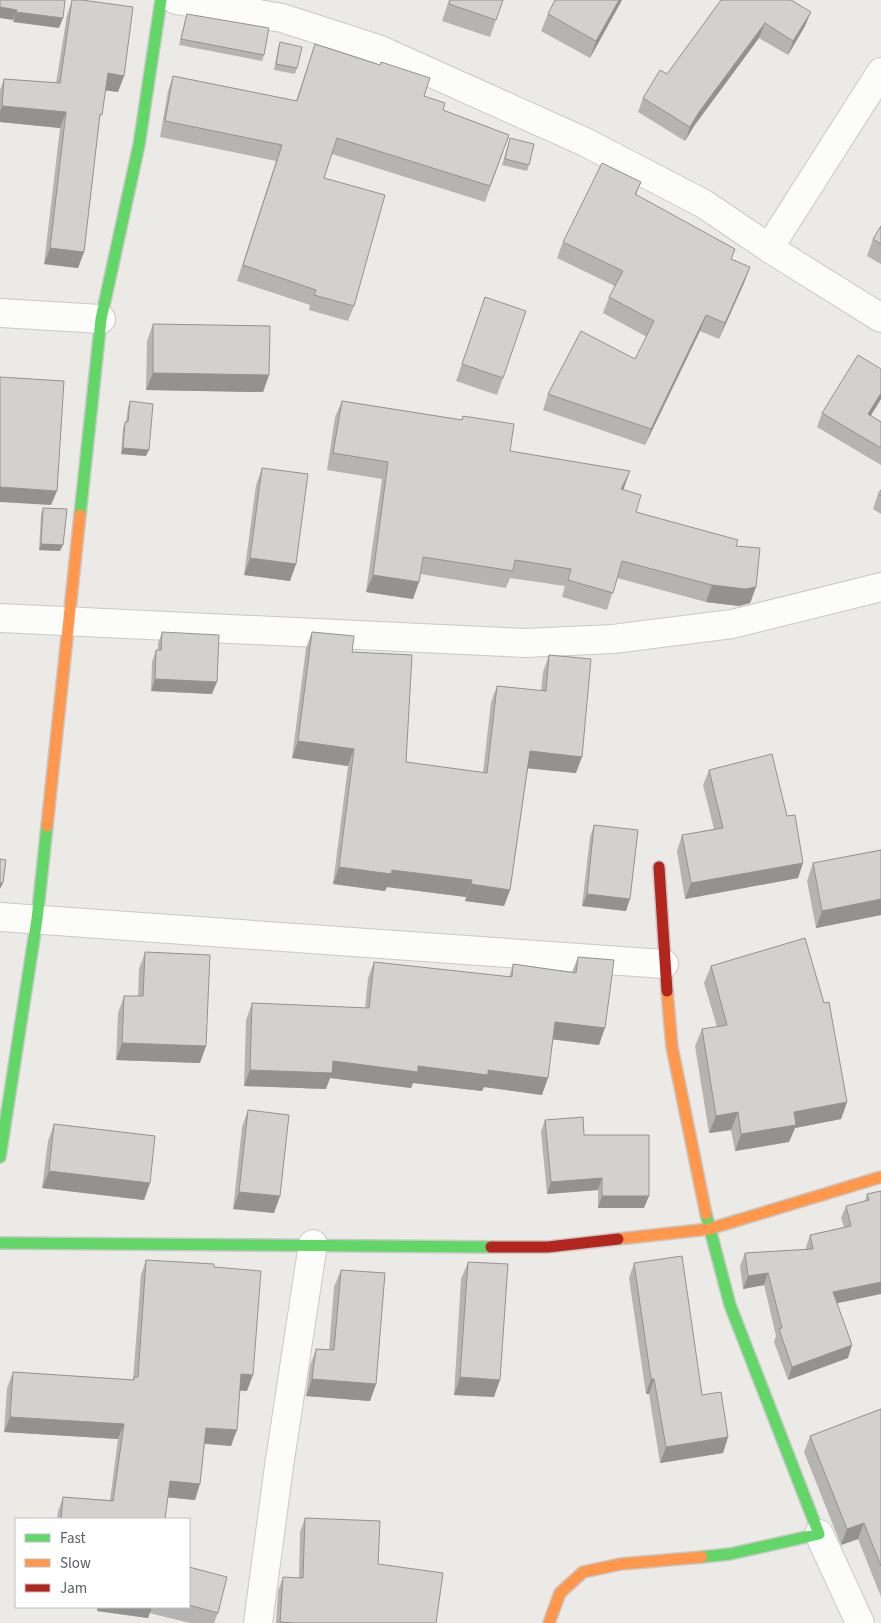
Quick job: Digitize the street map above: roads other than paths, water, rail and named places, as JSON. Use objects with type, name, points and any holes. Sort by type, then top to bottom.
[{"type":"street","points":[[0,1157],[37,919],[101,319],[139,145],[161,0]]},
{"type":"street","points":[[176,0],[282,18],[378,50],[593,146],[704,204],[769,248],[881,318]]},
{"type":"street","points":[[769,248],[881,72]]},
{"type":"street","points":[[0,313],[101,319]]},
{"type":"street","points":[[0,618],[525,643],[613,639],[732,624],[881,587]]},
{"type":"street","points":[[659,867],[664,964],[672,1047],[709,1229],[730,1305],[819,1534],[860,1623]]},
{"type":"street","points":[[0,918],[37,919],[664,964]]},
{"type":"street","points":[[0,1243],[548,1247],[709,1229],[881,1177]]},
{"type":"street","points":[[258,1623],[279,1466],[313,1244]]},
{"type":"street","points":[[549,1623],[560,1594],[583,1572],[621,1564],[730,1554],[819,1534]]}]
